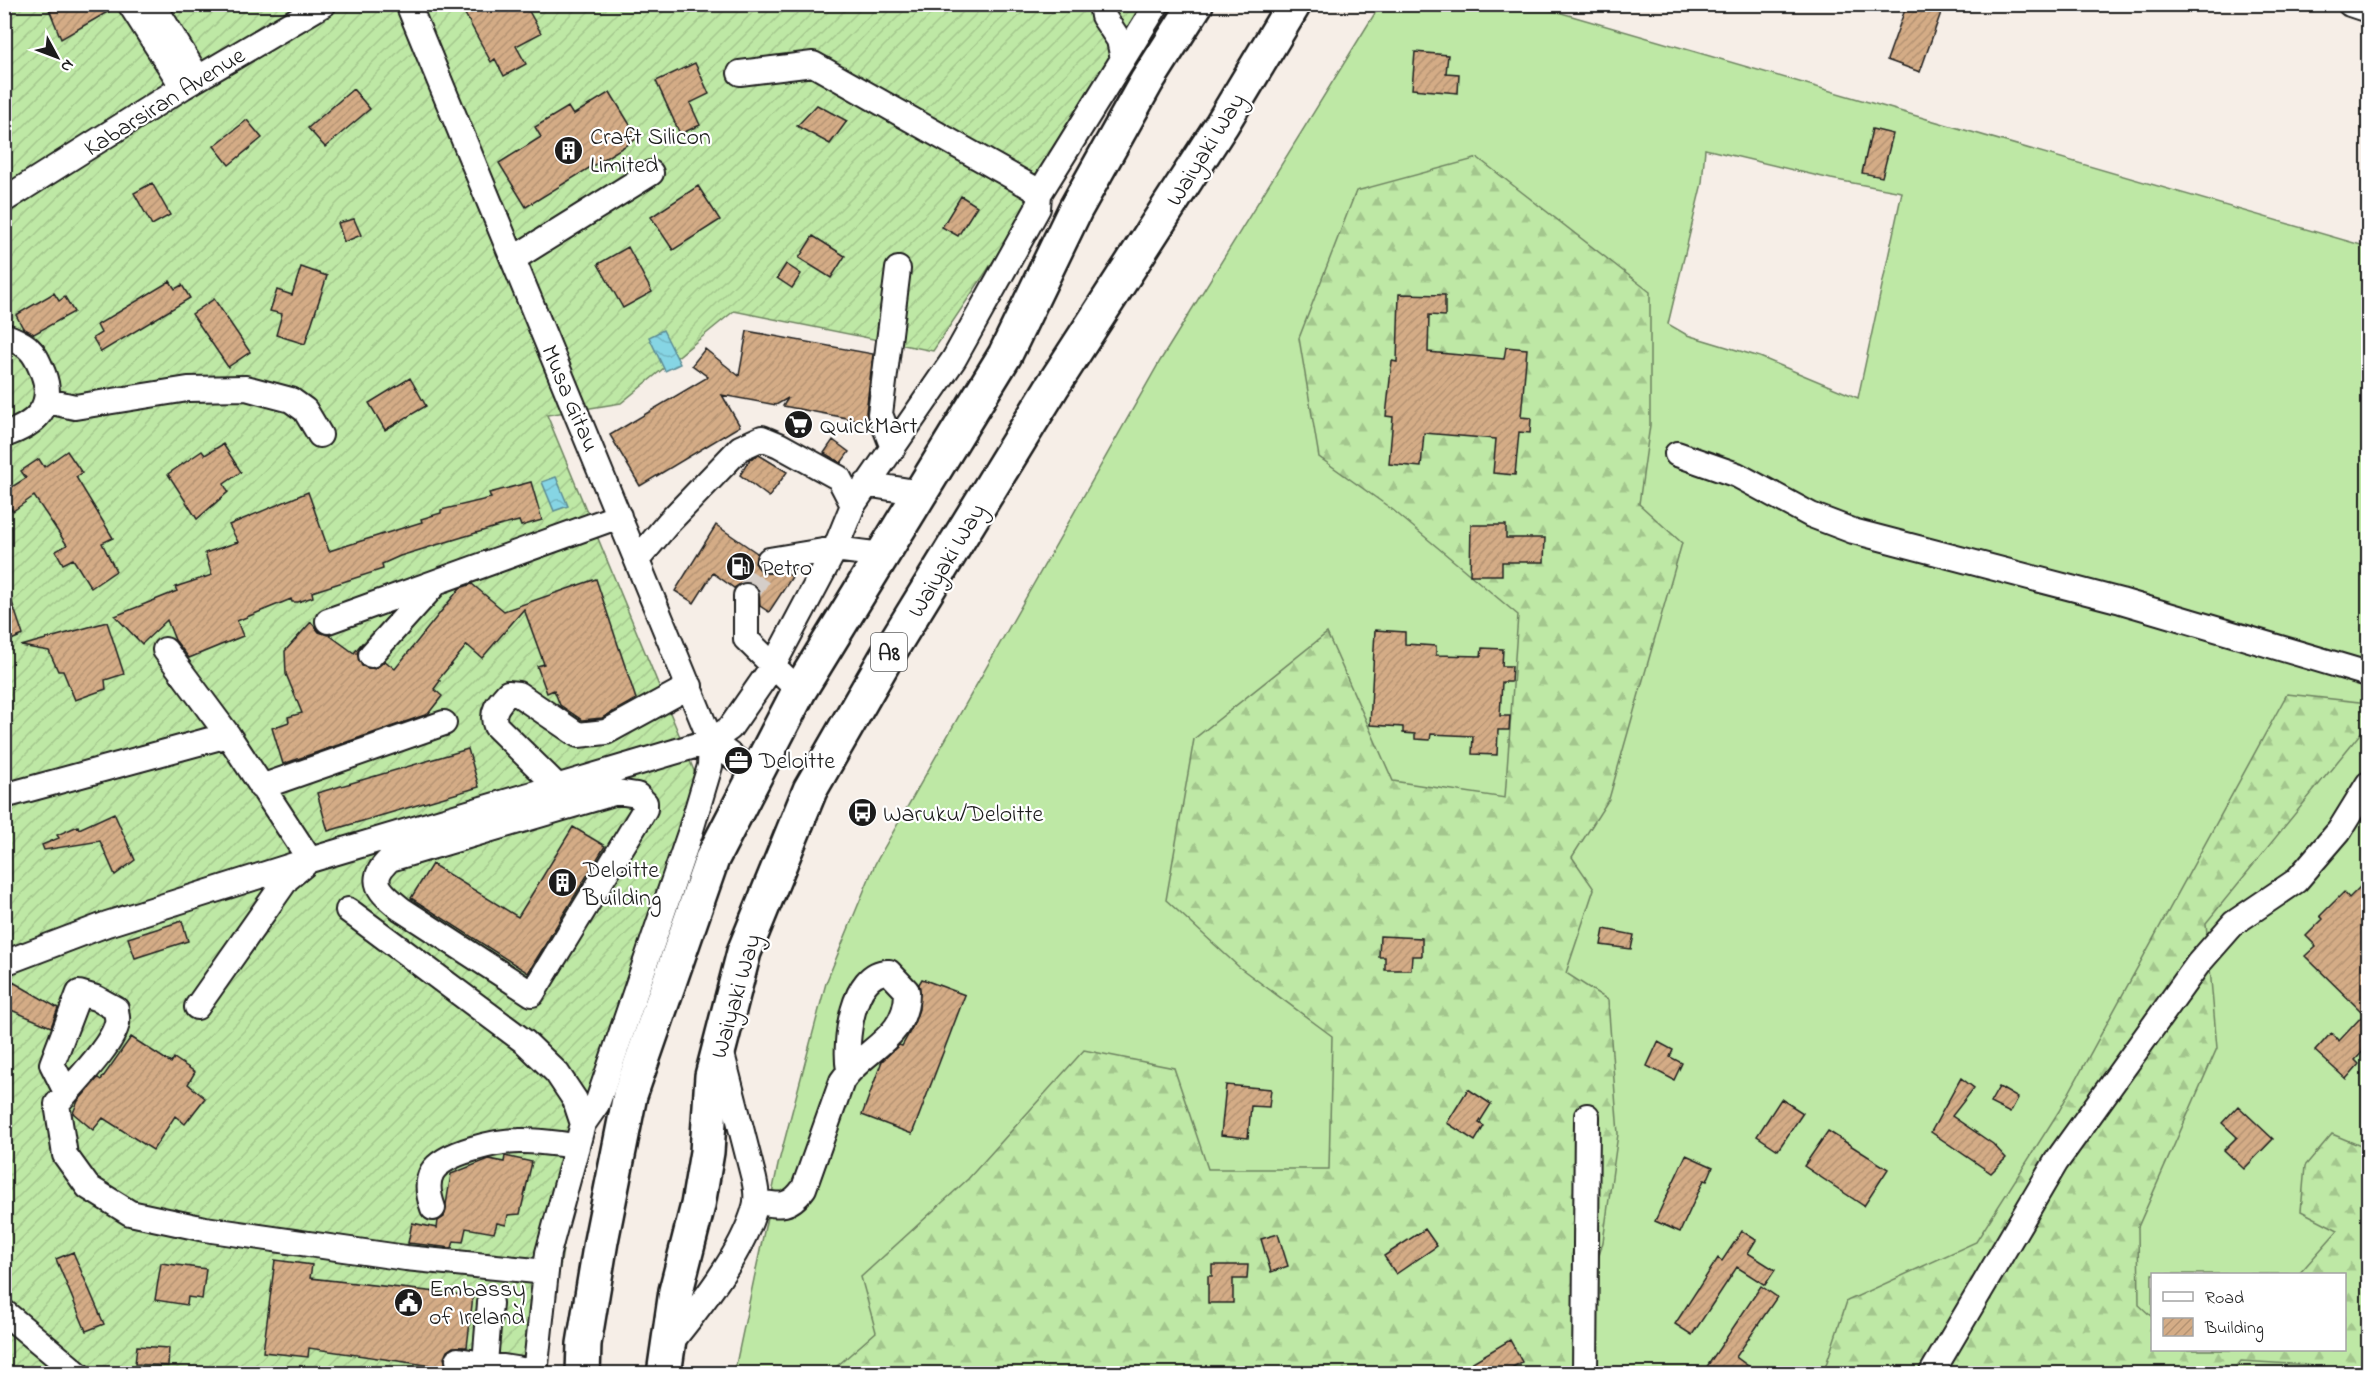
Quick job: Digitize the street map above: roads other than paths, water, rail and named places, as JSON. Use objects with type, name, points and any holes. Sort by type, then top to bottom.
[{"type":"highway","name":"A8","points":[[583,1374],[584,1344],[601,1241],[630,1095],[712,859],[798,691],[1005,355],[1075,210],[1147,81],[1196,4]]},
{"type":"highway","name":"Waiyaki Way","points":[[666,1360],[676,1291],[703,1173],[712,1076],[744,952],[810,790],[887,656],[1052,387],[1222,124],[1294,4]]},
{"type":"street","points":[[129,4],[190,83]]},
{"type":"street","points":[[153,4],[190,83]]},
{"type":"street","name":"Kabarsiran Avenue","points":[[4,200],[190,83],[324,4]]},
{"type":"street","name":"Musa Gitau","points":[[408,4],[711,741]]},
{"type":"street","points":[[1101,4],[1103,16],[1119,40],[1123,59]]},
{"type":"street","points":[[4,963],[106,924],[310,860],[711,741],[729,729],[773,666],[835,549],[860,494],[954,359],[1038,208],[1039,194],[1157,4]]},
{"type":"street","points":[[2350,4],[2368,10]]},
{"type":"street","points":[[740,73],[813,63],[1039,194]]},
{"type":"street","points":[[513,259],[651,173]]},
{"type":"street","points":[[893,448],[880,414],[898,269]]},
{"type":"street","points":[[4,334],[28,348],[37,359],[48,387],[47,401],[35,419],[19,430],[4,435]]},
{"type":"street","points":[[47,401],[75,407],[188,389],[246,388],[291,400],[305,410],[320,435]]},
{"type":"street","points":[[638,560],[669,522],[741,448],[762,438],[839,478],[860,494],[921,493]]},
{"type":"street","points":[[1677,454],[1737,475],[1812,515],[1854,531],[2121,601],[2368,674]]},
{"type":"street","points":[[328,621],[439,579],[619,516]]},
{"type":"street","points":[[769,561],[835,549],[882,555]]},
{"type":"street","points":[[371,655],[439,579]]},
{"type":"street","points":[[746,596],[746,639],[798,691]]},
{"type":"street","points":[[165,650],[228,735],[310,860]]},
{"type":"street","points":[[557,786],[496,726],[493,720],[495,710],[508,693],[518,694],[578,735],[606,732],[690,687]]},
{"type":"street","points":[[261,787],[444,723]]},
{"type":"street","points":[[4,796],[228,735]]},
{"type":"street","points":[[711,741],[756,774]]},
{"type":"street","points":[[458,1359],[535,1373],[548,1253],[580,1135],[597,1104],[690,833],[710,766],[711,741]]},
{"type":"street","points":[[1931,1374],[2056,1162],[2198,964],[2234,923],[2295,881],[2339,831],[2368,784]]},
{"type":"street","points":[[617,792],[637,795],[645,803],[645,809],[532,994],[518,987],[380,893],[377,878],[380,868],[390,859],[617,792]]},
{"type":"street","points":[[197,1007],[287,879],[310,860]]},
{"type":"street","points":[[348,910],[498,1020],[547,1061],[576,1100],[580,1135]]},
{"type":"street","points":[[498,1020],[518,987]]},
{"type":"street","points":[[666,1360],[721,1275],[749,1222],[756,1201],[754,1179],[720,1046]]},
{"type":"street","points":[[756,1201],[787,1204],[795,1200],[804,1188],[842,1081],[849,1070]]},
{"type":"street","points":[[66,1092],[57,1104],[65,1155],[88,1187],[130,1213],[205,1228],[406,1258],[546,1272]]},
{"type":"street","points":[[1585,1374],[1587,1116]]},
{"type":"street","points":[[433,1208],[428,1194],[433,1171],[450,1157],[476,1148],[580,1135]]},
{"type":"street","points":[[485,1363],[490,1303]]},
{"type":"street","points":[[4,1312],[78,1374]]},
{"type":"water","points":[[663,330],[680,364],[665,371],[649,337]]},
{"type":"water","points":[[556,477],[568,506],[554,511],[542,482]]},
{"type":"tunnel","points":[[746,596],[769,560]]},
{"type":"place","name":"Craft Silicon Limited","points":[[569,150]]},
{"type":"place","name":"QuickMart","points":[[799,425]]},
{"type":"place","name":"Petro","points":[[740,567]]},
{"type":"place","name":"Deloitte","points":[[738,760]]},
{"type":"place","name":"Waruku/Deloitte","points":[[862,813]]},
{"type":"place","name":"Deloitte Building","points":[[562,883]]},
{"type":"place","name":"Embassy of Ireland","points":[[408,1302]]}]
